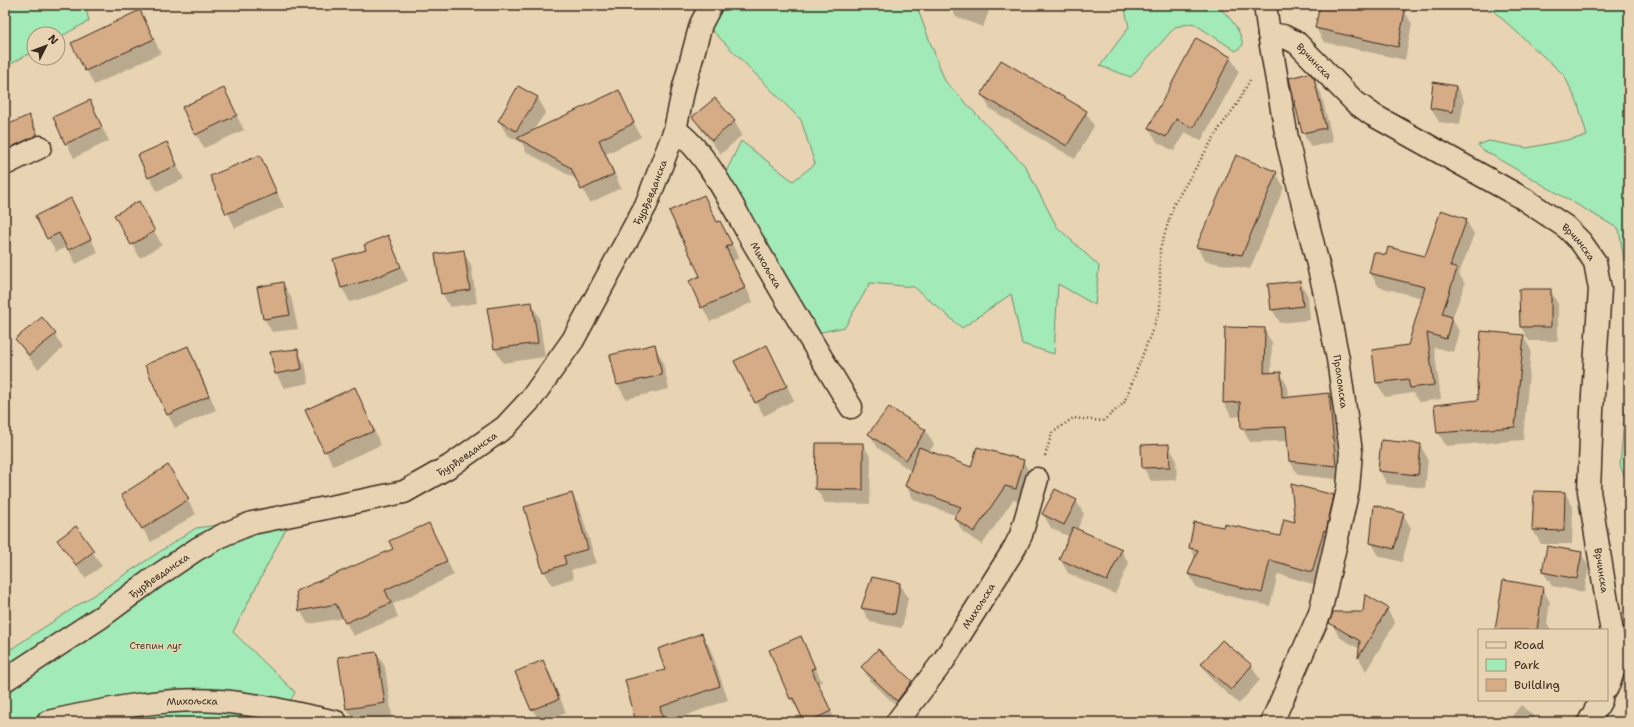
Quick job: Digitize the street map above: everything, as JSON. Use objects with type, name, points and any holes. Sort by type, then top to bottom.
[{"type":"street","name":"Ђурђевданска","points":[[5,680],[101,617],[185,557],[225,534],[252,523],[404,492],[450,466],[505,427],[531,399],[573,340],[646,205],[675,130],[684,87],[701,24],[711,5]]},
{"type":"street","points":[[1265,5],[1269,34]]},
{"type":"street","name":"Проломска","points":[[1269,34],[1288,144],[1323,285],[1338,359],[1348,417],[1351,452],[1348,489],[1320,613],[1272,722]]},
{"type":"street","name":"Врчинска","points":[[1269,34],[1283,36],[1298,43],[1355,102],[1372,115],[1524,199],[1566,227],[1581,242],[1595,262],[1600,289],[1592,411],[1589,491],[1614,639],[1615,666],[1608,685]]},
{"type":"street","name":"Михољска","points":[[675,130],[691,142],[720,184],[851,407]]},
{"type":"street","points":[[5,164],[40,147]]},
{"type":"street","name":"Михољска","points":[[896,722],[944,660],[1014,549],[1021,535],[1037,478]]},
{"type":"street","name":"Михољска","points":[[48,722],[102,710],[180,702],[218,701],[258,706],[336,722]]},
{"type":"street","points":[[1589,722],[1600,701]]},
{"type":"path","points":[[1037,478],[1052,433],[1073,418],[1103,421],[1124,403],[1160,310],[1160,249],[1174,204],[1219,129],[1237,104],[1250,80],[1277,79]]},
{"type":"green space","points":[[5,5],[85,5],[89,21],[66,34],[66,26],[26,26],[26,55],[5,67]]},
{"type":"green space","points":[[711,5],[916,5],[945,81],[1025,166],[1057,227],[1099,266],[1095,305],[1058,284],[1054,354],[1022,344],[1011,294],[962,328],[914,287],[870,283],[845,327],[807,335],[720,184],[741,141],[793,181],[815,164],[801,120],[703,21]]},
{"type":"green space","points":[[1124,5],[1216,5],[1237,28],[1243,45],[1236,51],[1193,23],[1175,27],[1131,77],[1100,66],[1129,27]]},
{"type":"green space","points":[[1487,5],[1629,5],[1629,293],[1619,229],[1483,150],[1478,145],[1489,141],[1527,148],[1587,136],[1578,104],[1564,75]]},
{"type":"green space","points":[[1629,365],[1629,489],[1620,465]]},
{"type":"green space","name":"Степин луг","points":[[293,515],[233,632],[295,692],[280,722],[5,722],[5,657],[11,649],[196,528]]},
{"type":"building","points":[[1320,5],[1406,5],[1398,47],[1315,28]]},
{"type":"building","points":[[140,10],[154,39],[85,71],[71,43]]},
{"type":"building","points":[[1196,38],[1231,57],[1193,128],[1176,119],[1166,137],[1148,128]]},
{"type":"building","points":[[1001,60],[1087,111],[1067,146],[981,95]]},
{"type":"building","points":[[1309,73],[1314,78],[1326,128],[1302,133],[1289,78]]},
{"type":"building","points":[[1433,82],[1456,86],[1453,112],[1430,108]]},
{"type":"building","points":[[518,86],[538,97],[516,131],[498,121]]},
{"type":"building","points":[[224,88],[237,115],[195,135],[182,107]]},
{"type":"building","points":[[619,90],[634,123],[599,140],[614,174],[581,190],[571,168],[517,138]]},
{"type":"building","points":[[715,98],[735,121],[712,140],[692,117]]},
{"type":"building","points":[[90,100],[102,127],[65,144],[53,117]]},
{"type":"building","points":[[29,115],[37,135],[5,150],[5,126]]},
{"type":"building","points":[[167,142],[177,165],[148,178],[138,155]]},
{"type":"building","points":[[260,155],[277,193],[226,214],[210,176]]},
{"type":"building","points":[[1236,155],[1277,172],[1242,255],[1196,247]]},
{"type":"building","points":[[704,195],[717,222],[720,221],[732,244],[726,247],[745,288],[701,308],[689,281],[700,276],[669,211]]},
{"type":"building","points":[[71,198],[91,239],[68,250],[59,233],[47,239],[35,216]]},
{"type":"building","points":[[139,201],[155,231],[131,245],[114,215]]},
{"type":"building","points":[[1441,210],[1467,219],[1450,266],[1457,269],[1442,314],[1452,317],[1446,339],[1427,333],[1434,385],[1410,388],[1408,379],[1376,383],[1372,350],[1408,345],[1425,287],[1369,273],[1374,252],[1386,255],[1388,247],[1425,256]]},
{"type":"building","points":[[388,235],[401,267],[369,280],[341,288],[333,259],[366,250],[364,245]]},
{"type":"building","points":[[464,250],[470,290],[441,294],[435,254]]},
{"type":"building","points":[[1300,281],[1303,306],[1271,310],[1268,284]]},
{"type":"building","points":[[283,282],[290,315],[263,319],[257,287]]},
{"type":"building","points":[[1519,289],[1551,289],[1551,327],[1520,327]]},
{"type":"building","points":[[532,302],[538,343],[494,349],[487,308]]},
{"type":"building","points":[[42,317],[56,334],[29,355],[15,339]]},
{"type":"building","points":[[1225,327],[1265,328],[1264,373],[1281,372],[1282,398],[1329,393],[1336,466],[1289,461],[1286,427],[1241,429],[1240,402],[1223,403]]},
{"type":"building","points":[[1481,331],[1524,335],[1515,427],[1437,433],[1434,405],[1478,400],[1477,382]]},
{"type":"building","points":[[655,344],[662,375],[617,385],[610,355]]},
{"type":"building","points":[[767,345],[787,386],[755,403],[734,361]]},
{"type":"building","points":[[188,346],[209,396],[167,415],[145,365]]},
{"type":"building","points":[[298,349],[302,369],[275,374],[270,352]]},
{"type":"building","points":[[355,387],[374,431],[324,452],[305,410]]},
{"type":"building","points":[[889,407],[926,430],[906,460],[868,434]]},
{"type":"building","points":[[1381,440],[1421,444],[1418,475],[1378,471]]},
{"type":"building","points":[[816,443],[863,443],[863,490],[815,489]]},
{"type":"building","points":[[1169,444],[1170,467],[1142,468],[1141,445]]},
{"type":"building","points":[[919,447],[971,467],[977,447],[1024,460],[1016,489],[1005,486],[974,532],[954,518],[961,507],[905,486]]},
{"type":"building","points":[[168,465],[189,499],[142,529],[121,495]]},
{"type":"building","points":[[1291,484],[1334,495],[1326,531],[1324,530],[1312,572],[1270,560],[1262,593],[1188,574],[1198,550],[1189,548],[1194,522],[1223,527],[1224,524],[1280,536],[1284,519],[1295,522]]},
{"type":"building","points":[[1055,489],[1077,500],[1064,525],[1042,514]]},
{"type":"building","points":[[1534,491],[1565,492],[1564,531],[1532,530]]},
{"type":"building","points":[[572,493],[588,549],[564,556],[566,564],[543,572],[524,507]]},
{"type":"building","points":[[1374,505],[1404,513],[1394,549],[1370,543]]},
{"type":"building","points":[[429,523],[447,561],[385,590],[391,603],[345,623],[336,604],[299,611],[296,591],[393,549],[389,541]]},
{"type":"building","points":[[76,526],[94,551],[76,565],[57,540]]},
{"type":"building","points":[[1073,527],[1122,549],[1107,581],[1059,559]]},
{"type":"building","points":[[1547,546],[1582,552],[1577,579],[1542,572]]},
{"type":"building","points":[[872,577],[900,583],[895,614],[861,608]]},
{"type":"building","points":[[1503,580],[1543,587],[1537,629],[1495,629]]},
{"type":"building","points":[[1365,594],[1388,608],[1358,658],[1360,641],[1329,623],[1333,612],[1363,612]]},
{"type":"building","points":[[702,633],[720,686],[660,707],[664,722],[636,722],[625,680],[665,670],[658,649]]},
{"type":"building","points":[[801,636],[815,668],[811,669],[831,711],[808,722],[804,722],[793,698],[790,699],[769,650]]},
{"type":"building","points":[[1222,640],[1252,665],[1231,690],[1201,664]]},
{"type":"building","points":[[878,649],[912,681],[897,701],[861,667]]},
{"type":"building","points":[[377,652],[385,703],[346,709],[338,657]]},
{"type":"building","points":[[543,660],[559,699],[531,710],[515,672]]}]
